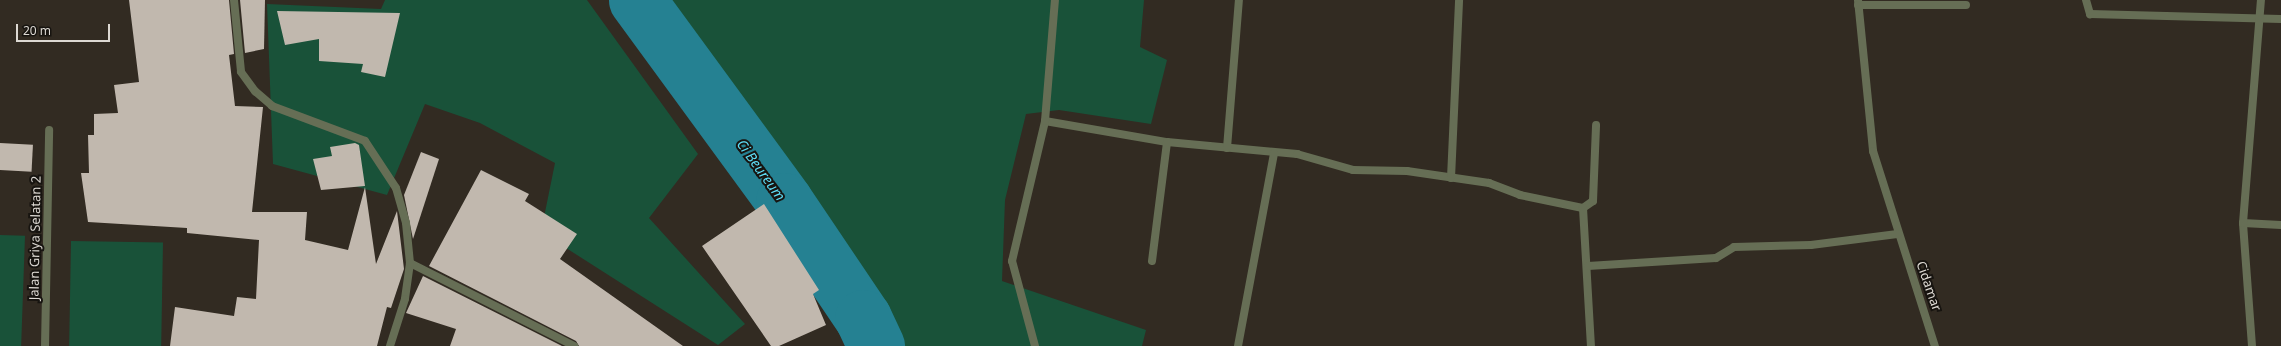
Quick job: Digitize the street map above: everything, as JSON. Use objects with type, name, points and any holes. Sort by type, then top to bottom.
[{"type":"street","points":[[234,0],[241,72],[255,91],[272,106],[365,141],[396,188],[406,223],[410,263],[405,299],[390,346]]},
{"type":"street","points":[[1035,346],[1012,261],[1045,121],[1054,0]]},
{"type":"street","points":[[1227,148],[1239,0]]},
{"type":"street","points":[[1451,178],[1459,0]]},
{"type":"street","points":[[2086,0],[2090,14],[2281,19]]},
{"type":"street","points":[[2252,346],[2243,224],[2261,0]]},
{"type":"street","points":[[1858,2],[1966,5]]},
{"type":"street","name":"Cidamar","points":[[1858,2],[1873,151],[1897,234],[1935,346]]},
{"type":"street","points":[[1045,121],[1167,142],[1297,154],[1352,170],[1407,171],[1489,183],[1520,195],[1584,208],[1594,201],[1596,125]]},
{"type":"street","name":"Jalan Griya Selatan 2","points":[[45,346],[50,130]]},
{"type":"street","points":[[1152,261],[1167,142]]},
{"type":"street","points":[[1238,346],[1274,153]]},
{"type":"street","points":[[1584,208],[1591,346]]},
{"type":"street","points":[[2243,224],[2281,225]]},
{"type":"street","points":[[1588,266],[1716,258],[1734,247],[1811,245],[1897,234]]},
{"type":"street","points":[[410,263],[574,346]]},
{"type":"green space","points":[[385,0],[587,0],[698,154],[649,218],[745,324],[718,345],[541,232],[555,163],[480,123],[425,104],[387,195],[273,164],[267,4],[381,9]]},
{"type":"green space","points":[[655,0],[1144,0],[1140,47],[1167,60],[1151,124],[1059,110],[1026,114],[1005,200],[1002,281],[1146,330],[1142,346],[883,346],[834,262]]},
{"type":"green space","points":[[0,235],[25,236],[21,346],[0,346]]},
{"type":"green space","points":[[71,241],[163,243],[161,346],[69,346]]},
{"type":"building","points":[[129,0],[229,0],[234,54],[229,55],[235,106],[263,107],[252,212],[307,212],[305,240],[348,250],[365,187],[376,264],[397,211],[404,269],[391,308],[387,307],[377,346],[170,346],[175,307],[234,316],[237,297],[256,299],[259,240],[187,233],[187,228],[88,222],[81,173],[89,173],[88,135],[94,135],[94,114],[118,113],[114,85],[139,82]]},
{"type":"building","points":[[240,0],[265,0],[264,49],[245,53]]},
{"type":"building","points":[[277,11],[400,13],[385,77],[361,72],[363,64],[319,61],[319,39],[285,45]]},
{"type":"building","points":[[0,143],[33,145],[32,172],[0,170]]},
{"type":"building","points":[[355,143],[359,145],[365,186],[321,190],[313,159],[332,156],[330,147]]},
{"type":"building","points":[[421,152],[439,159],[413,239],[404,195]]},
{"type":"building","points":[[481,170],[529,194],[525,201],[577,234],[560,259],[683,346],[579,346],[576,341],[429,266]]},
{"type":"building","points":[[764,204],[819,290],[813,294],[826,325],[779,346],[771,346],[702,246]]},
{"type":"building","points":[[423,276],[562,346],[450,346],[456,329],[406,313]]},
{"type":"waterway","name":"Ci Beureum","points":[[637,0],[784,201],[863,318],[876,346]]}]
